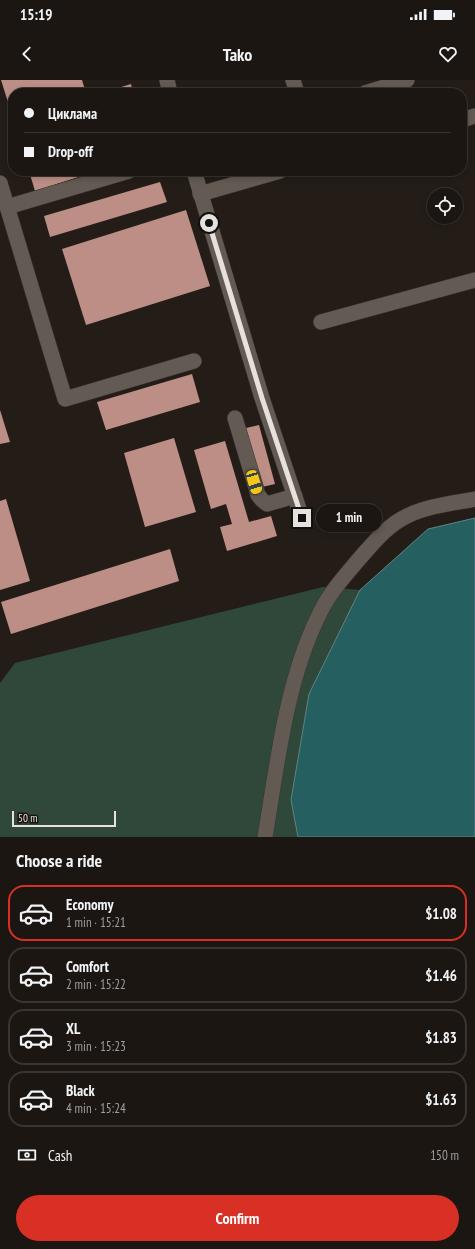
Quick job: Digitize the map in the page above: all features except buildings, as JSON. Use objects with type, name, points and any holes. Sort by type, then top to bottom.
[{"type":"street","points":[[381,88],[407,80]]},
{"type":"street","points":[[7,207],[111,176]]},
{"type":"street","points":[[195,176],[262,398],[302,518]]},
{"type":"street","points":[[200,194],[263,176]]},
{"type":"street","points":[[0,183],[65,399],[194,361]]},
{"type":"street","points":[[321,322],[475,280]]},
{"type":"street","points":[[235,418],[258,495],[267,504],[295,496]]},
{"type":"street","points":[[265,837],[282,736],[305,646],[318,616],[334,589],[368,549],[388,529],[408,516],[434,507],[475,500]]},
{"type":"green space","points":[[323,587],[360,590],[309,694],[291,800],[298,837],[0,837],[0,683],[15,663]]},
{"type":"water","points":[[475,518],[475,837],[298,837],[291,800],[309,694],[360,590],[428,529]]},
{"type":"route","points":[[209,223],[262,398],[302,518]]}]
